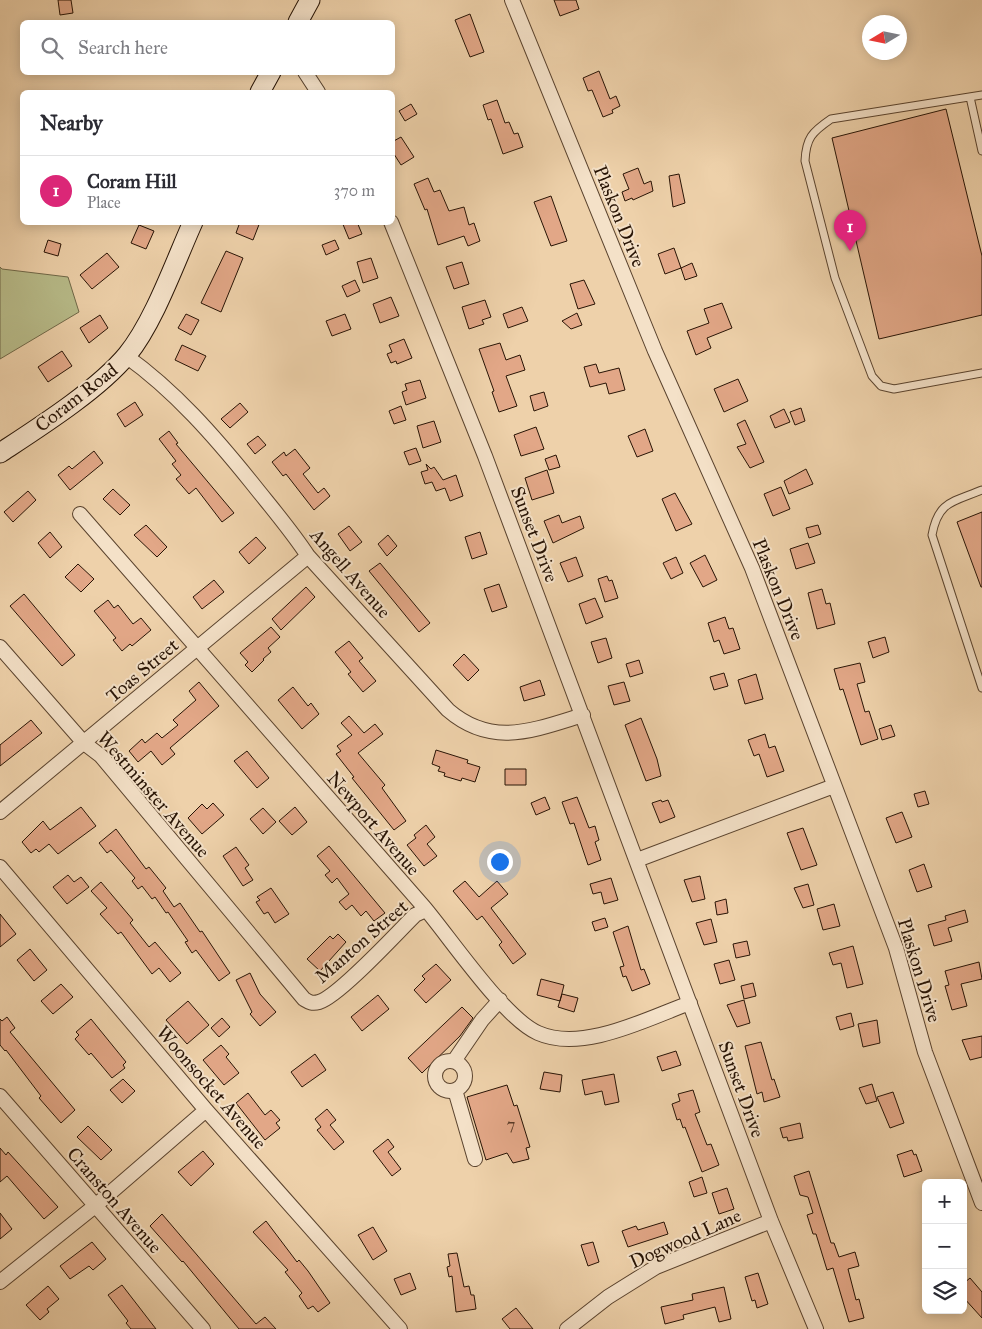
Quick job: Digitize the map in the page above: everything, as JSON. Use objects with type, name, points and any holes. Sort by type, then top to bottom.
[{"type":"street","points":[[299,20],[310,0]]},
{"type":"street","name":"Plaskon Drive","points":[[512,0],[655,351],[752,568],[896,948],[925,1052],[982,1203]]},
{"type":"street","points":[[261,90],[269,75]]},
{"type":"street","points":[[307,75],[317,90]]},
{"type":"street","name":"Coram Road","points":[[0,453],[104,379],[126,356],[143,331],[192,225]]},
{"type":"street","name":"Sunset Drive","points":[[392,225],[485,456],[771,1221],[816,1329]]},
{"type":"street","name":"Angell Avenue","points":[[126,356],[172,394],[216,438],[308,556],[459,720],[473,727],[502,734],[529,731],[583,715]]},
{"type":"street","name":"Newport Avenue","points":[[80,514],[426,910],[517,1019],[539,1033],[564,1039],[596,1037],[690,1003]]},
{"type":"street","name":"Toas Street","points":[[0,812],[308,556]]},
{"type":"street","name":"Westminster Avenue","points":[[0,647],[84,743],[101,756],[277,967]]},
{"type":"street","points":[[637,860],[834,786]]},
{"type":"street","name":"Woonsocket Avenue","points":[[0,867],[206,1110],[400,1329]]},
{"type":"street","name":"Manton Street","points":[[277,967],[304,1000],[311,1003],[320,1002],[355,974],[415,916],[426,910]]},
{"type":"street","points":[[454,1061],[482,1020],[500,1000]]},
{"type":"street","points":[[454,1061],[462,1066],[465,1076],[462,1085],[455,1090],[442,1088],[435,1076],[442,1063],[454,1061]]},
{"type":"street","points":[[455,1090],[475,1159]]},
{"type":"street","name":"Cranston Avenue","points":[[0,1096],[203,1329]]},
{"type":"street","points":[[0,1282],[95,1206],[206,1110]]},
{"type":"street","name":"Dogwood Lane","points":[[567,1329],[608,1297],[656,1268],[771,1221]]},
{"type":"lane","points":[[982,95],[830,119],[814,130],[805,146],[805,161],[835,278],[872,376],[881,386],[894,389],[982,374]]},
{"type":"lane","points":[[970,97],[982,151]]},
{"type":"lane","points":[[982,490],[942,507],[935,519],[932,535],[982,688]]},
{"type":"green space","points":[[0,267],[2,269],[68,277],[79,312],[0,359]]},
{"type":"building","points":[[58,0],[71,0],[73,13],[60,15]]},
{"type":"building","points":[[554,0],[576,0],[579,9],[560,16]]},
{"type":"building","points":[[470,14],[484,52],[470,57],[455,20]]},
{"type":"building","points":[[599,71],[610,99],[616,96],[620,106],[612,110],[613,113],[603,117],[592,90],[588,91],[583,78]]},
{"type":"building","points":[[497,100],[505,123],[509,122],[514,134],[518,133],[523,147],[503,154],[491,119],[488,120],[483,105]]},
{"type":"building","points":[[411,104],[417,114],[405,121],[399,111]]},
{"type":"building","points":[[946,109],[982,256],[982,315],[879,339],[832,138]]},
{"type":"building","points":[[401,137],[414,157],[401,165],[395,156],[395,140]]},
{"type":"building","points":[[638,168],[644,184],[651,181],[653,191],[633,200],[632,198],[625,201],[622,192],[629,189],[623,174]]},
{"type":"building","points":[[679,174],[685,203],[673,207],[669,176]]},
{"type":"building","points":[[428,178],[434,192],[440,190],[449,211],[464,207],[469,225],[474,223],[480,241],[468,246],[464,236],[438,245],[427,209],[425,210],[414,184]]},
{"type":"building","points":[[551,196],[567,241],[551,246],[534,202]]},
{"type":"building","points":[[139,225],[154,231],[146,249],[131,243]]},
{"type":"building","points":[[239,225],[259,225],[253,240],[236,233]]},
{"type":"building","points":[[343,225],[358,225],[362,234],[349,239]]},
{"type":"building","points":[[48,240],[61,244],[58,256],[44,252]]},
{"type":"building","points":[[335,240],[339,249],[326,255],[322,245]]},
{"type":"building","points":[[674,248],[681,268],[665,274],[658,254]]},
{"type":"building","points":[[226,251],[243,258],[221,312],[201,303]]},
{"type":"building","points":[[107,253],[119,267],[92,289],[80,275]]},
{"type":"building","points":[[371,258],[378,278],[363,283],[357,262]]},
{"type":"building","points":[[462,262],[469,284],[454,289],[446,267]]},
{"type":"building","points":[[692,263],[697,276],[685,280],[681,268]]},
{"type":"building","points":[[355,280],[360,291],[347,297],[342,286]]},
{"type":"building","points":[[584,280],[595,304],[578,309],[570,284]]},
{"type":"building","points":[[391,297],[399,316],[380,323],[373,304]]},
{"type":"building","points":[[485,300],[491,317],[482,320],[484,324],[469,329],[462,307]]},
{"type":"building","points":[[722,303],[732,328],[707,338],[711,348],[696,355],[687,331],[709,323],[704,309]]},
{"type":"building","points":[[522,307],[528,321],[508,328],[503,314]]},
{"type":"building","points":[[577,313],[582,325],[571,329],[562,321]]},
{"type":"building","points":[[186,314],[199,320],[191,335],[178,328]]},
{"type":"building","points":[[345,314],[351,329],[332,336],[326,321]]},
{"type":"building","points":[[100,315],[108,328],[89,343],[80,328]]},
{"type":"building","points":[[404,339],[412,358],[397,364],[396,361],[391,363],[387,354],[392,352],[389,345]]},
{"type":"building","points":[[500,343],[506,360],[520,355],[525,370],[506,376],[517,406],[499,412],[492,392],[494,391],[479,349]]},
{"type":"building","points":[[182,345],[206,356],[198,371],[175,360]]},
{"type":"building","points":[[62,351],[72,366],[48,382],[38,367]]},
{"type":"building","points":[[596,364],[599,373],[619,368],[625,390],[609,394],[606,383],[590,387],[584,367]]},
{"type":"building","points":[[738,379],[748,401],[724,412],[714,389]]},
{"type":"building","points":[[420,380],[426,398],[406,405],[402,392],[407,390],[405,384]]},
{"type":"building","points":[[544,392],[548,406],[534,411],[530,396]]},
{"type":"building","points":[[135,402],[143,415],[125,427],[117,414]]},
{"type":"building","points":[[240,403],[248,412],[230,428],[221,419]]},
{"type":"building","points":[[401,406],[406,420],[394,424],[389,411]]},
{"type":"building","points":[[801,408],[805,421],[795,425],[790,412]]},
{"type":"building","points":[[784,409],[790,422],[775,428],[770,416]]},
{"type":"building","points":[[745,420],[764,462],[750,468],[737,447],[746,444],[737,424]]},
{"type":"building","points":[[434,421],[441,442],[423,448],[417,426]]},
{"type":"building","points":[[536,427],[544,449],[521,456],[514,435]]},
{"type":"building","points":[[645,429],[653,451],[637,457],[628,436]]},
{"type":"building","points":[[169,431],[178,443],[176,444],[234,513],[222,522],[196,488],[189,494],[176,479],[181,475],[172,464],[176,461],[159,439]]},
{"type":"building","points":[[258,436],[266,445],[255,454],[247,444]]},
{"type":"building","points":[[416,448],[421,461],[409,465],[404,452]]},
{"type":"building","points":[[295,449],[310,468],[303,474],[318,493],[324,488],[330,496],[314,510],[286,474],[283,476],[272,462],[284,452],[286,456]]},
{"type":"building","points":[[94,451],[103,463],[70,490],[58,475],[69,466],[72,469]]},
{"type":"building","points":[[556,455],[560,467],[549,470],[545,459]]},
{"type":"building","points":[[426,464],[431,469],[434,467],[443,480],[456,475],[463,496],[450,501],[445,488],[436,491],[432,482],[425,484],[421,472],[428,470]]},
{"type":"building","points":[[806,469],[813,484],[789,494],[784,481]]},
{"type":"building","points":[[547,470],[554,493],[532,500],[525,478]]},
{"type":"building","points":[[781,487],[790,509],[773,516],[764,494]]},
{"type":"building","points":[[113,489],[130,505],[120,515],[103,499]]},
{"type":"building","points":[[28,491],[36,500],[13,522],[4,512]]},
{"type":"building","points":[[675,493],[692,524],[676,531],[662,499]]},
{"type":"building","points":[[982,512],[982,587],[981,587],[957,522]]},
{"type":"building","points":[[559,515],[562,523],[580,516],[584,528],[553,543],[544,521]]},
{"type":"building","points":[[146,525],[167,547],[157,557],[134,535]]},
{"type":"building","points":[[818,525],[821,534],[809,538],[806,528]]},
{"type":"building","points":[[349,526],[362,542],[350,551],[338,534]]},
{"type":"building","points":[[50,532],[62,547],[50,558],[38,543]]},
{"type":"building","points":[[480,532],[487,554],[472,559],[465,537]]},
{"type":"building","points":[[388,535],[397,546],[387,556],[378,544]]},
{"type":"building","points":[[256,537],[266,548],[249,564],[239,552]]},
{"type":"building","points":[[808,543],[815,563],[796,569],[790,549]]},
{"type":"building","points":[[705,555],[717,580],[703,587],[690,563]]},
{"type":"building","points":[[576,557],[583,576],[568,582],[560,563]]},
{"type":"building","points":[[676,557],[683,573],[671,579],[663,563]]},
{"type":"building","points":[[380,563],[430,623],[419,632],[369,571]]},
{"type":"building","points":[[78,564],[94,579],[81,592],[65,577]]},
{"type":"building","points":[[607,576],[609,581],[612,580],[618,598],[605,602],[598,579]]},
{"type":"building","points":[[214,580],[224,592],[202,609],[193,597]]},
{"type":"building","points":[[499,584],[507,607],[492,612],[484,589]]},
{"type":"building","points":[[306,587],[315,597],[281,630],[272,619]]},
{"type":"building","points":[[822,589],[826,604],[830,603],[835,624],[817,629],[808,593]]},
{"type":"building","points":[[24,594],[75,655],[62,666],[10,606]]},
{"type":"building","points":[[595,598],[603,617],[586,624],[579,604]]},
{"type":"building","points":[[108,600],[114,608],[118,605],[133,624],[141,618],[151,630],[132,646],[130,644],[122,651],[113,640],[116,638],[94,611]]},
{"type":"building","points":[[725,617],[729,629],[733,628],[740,649],[724,654],[719,640],[714,642],[708,623]]},
{"type":"building","points":[[271,627],[280,637],[268,648],[271,652],[252,672],[245,665],[248,662],[240,653]]},
{"type":"building","points":[[885,637],[889,652],[873,658],[868,642]]},
{"type":"building","points":[[606,638],[612,658],[598,663],[591,642]]},
{"type":"building","points":[[349,641],[363,658],[359,661],[376,681],[363,692],[348,674],[351,672],[335,652]]},
{"type":"building","points":[[464,654],[479,670],[468,681],[453,665]]},
{"type":"building","points":[[639,660],[643,673],[630,677],[626,664]]},
{"type":"building","points":[[860,663],[865,682],[857,684],[865,712],[869,711],[878,739],[861,745],[843,689],[840,690],[834,669]]},
{"type":"building","points":[[724,673],[728,686],[714,690],[710,677]]},
{"type":"building","points":[[756,674],[763,699],[745,704],[738,680]]},
{"type":"building","points":[[540,680],[545,695],[524,701],[520,687]]},
{"type":"building","points":[[199,682],[219,706],[170,748],[175,754],[162,765],[151,751],[138,762],[129,751],[142,739],[145,743],[157,733],[162,738],[178,725],[173,720],[196,700],[189,691]]},
{"type":"building","points":[[624,682],[630,701],[614,705],[608,686]]},
{"type":"building","points":[[293,687],[308,706],[311,703],[319,714],[302,729],[278,700]]},
{"type":"building","points":[[349,716],[364,733],[375,724],[383,734],[358,753],[385,785],[382,788],[406,821],[394,830],[352,778],[354,777],[336,754],[341,751],[337,746],[352,735],[341,723]]},
{"type":"building","points":[[641,718],[657,759],[661,776],[646,781],[625,725]]},
{"type":"building","points":[[31,720],[42,733],[0,766],[0,745]]},
{"type":"building","points":[[891,725],[895,736],[882,740],[879,729]]},
{"type":"building","points":[[765,734],[769,748],[775,746],[784,771],[767,777],[759,754],[754,756],[748,740]]},
{"type":"building","points":[[436,750],[468,760],[467,763],[480,767],[475,782],[462,778],[461,781],[444,776],[445,773],[438,771],[440,767],[432,764]]},
{"type":"building","points":[[247,751],[269,778],[257,788],[234,761]]},
{"type":"building","points":[[505,769],[526,769],[526,785],[505,785]]},
{"type":"building","points":[[925,791],[929,804],[918,807],[914,794]]},
{"type":"building","points":[[545,797],[550,809],[536,815],[531,803]]},
{"type":"building","points":[[577,797],[589,828],[595,826],[599,840],[595,842],[601,860],[588,865],[574,823],[570,824],[562,802]]},
{"type":"building","points":[[661,800],[662,802],[668,800],[675,817],[660,823],[652,803]]},
{"type":"building","points":[[213,803],[224,815],[202,834],[188,818],[202,804],[207,809]]},
{"type":"building","points":[[81,807],[96,826],[58,854],[49,844],[39,852],[36,849],[31,853],[22,842],[43,821],[50,830]]},
{"type":"building","points":[[295,807],[307,822],[292,835],[279,821]]},
{"type":"building","points":[[263,808],[276,822],[263,834],[250,819]]},
{"type":"building","points":[[902,812],[912,837],[896,843],[886,818]]},
{"type":"building","points":[[426,825],[435,837],[427,844],[437,856],[424,866],[407,845],[416,838],[414,835]]},
{"type":"building","points":[[803,828],[817,865],[801,870],[787,833]]},
{"type":"building","points":[[116,829],[146,869],[149,867],[166,888],[163,891],[174,907],[180,903],[200,932],[202,931],[230,973],[219,981],[196,950],[192,953],[185,942],[188,941],[155,897],[152,899],[142,886],[138,889],[132,881],[135,878],[111,850],[107,853],[99,843]]},
{"type":"building","points":[[329,846],[385,913],[374,921],[366,911],[361,916],[352,905],[346,910],[339,902],[349,894],[337,878],[332,883],[325,875],[330,871],[317,856]]},
{"type":"building","points":[[236,847],[249,865],[245,868],[253,880],[243,886],[223,856]]},
{"type":"building","points":[[924,864],[932,887],[917,892],[909,870]]},
{"type":"building","points":[[68,875],[74,882],[81,877],[89,887],[67,904],[53,887]]},
{"type":"building","points":[[700,876],[705,899],[692,902],[684,880]]},
{"type":"building","points":[[611,878],[618,900],[604,904],[601,892],[593,894],[590,884]]},
{"type":"building","points":[[465,881],[479,897],[497,881],[508,894],[491,908],[526,954],[513,964],[499,945],[502,942],[482,916],[477,920],[453,891]]},
{"type":"building","points":[[101,882],[133,920],[130,923],[149,947],[155,942],[181,973],[170,982],[159,968],[152,974],[121,932],[118,934],[100,914],[107,908],[91,891]]},
{"type":"building","points":[[808,884],[814,905],[803,908],[794,888]]},
{"type":"building","points":[[271,888],[289,914],[275,923],[268,912],[264,914],[256,902],[260,900],[257,897]]},
{"type":"building","points":[[726,899],[728,913],[717,915],[715,902]]},
{"type":"building","points":[[834,904],[840,926],[823,930],[817,909]]},
{"type":"building","points":[[965,910],[968,922],[948,928],[952,941],[934,946],[928,925],[946,920],[945,916]]},
{"type":"building","points":[[0,914],[16,934],[0,947]]},
{"type":"building","points":[[605,918],[608,927],[595,931],[592,922]]},
{"type":"building","points":[[711,919],[717,942],[704,945],[696,923]]},
{"type":"building","points":[[628,926],[641,970],[644,969],[650,984],[632,991],[626,976],[623,977],[620,967],[624,966],[613,932]]},
{"type":"building","points":[[338,934],[346,942],[320,971],[307,959],[330,936],[333,939]]},
{"type":"building","points":[[747,941],[750,955],[736,958],[733,944]]},
{"type":"building","points":[[853,946],[863,984],[847,988],[841,963],[833,965],[829,953]]},
{"type":"building","points":[[30,949],[47,970],[34,981],[17,960]]},
{"type":"building","points":[[729,960],[735,980],[720,984],[714,964]]},
{"type":"building","points":[[979,962],[982,979],[961,984],[967,1006],[952,1010],[945,986],[949,985],[945,971]]},
{"type":"building","points":[[436,964],[451,980],[426,1003],[414,990],[425,979],[422,976]]},
{"type":"building","points":[[250,973],[260,994],[276,1012],[260,1026],[250,1014],[252,1012],[236,980]]},
{"type":"building","points":[[541,979],[564,985],[560,1001],[537,995]]},
{"type":"building","points":[[753,983],[756,996],[744,999],[741,986]]},
{"type":"building","points":[[61,984],[73,997],[53,1014],[41,1001]]},
{"type":"building","points":[[562,994],[578,998],[574,1012],[558,1007]]},
{"type":"building","points":[[378,995],[389,1009],[362,1031],[351,1017]]},
{"type":"building","points":[[744,1000],[750,1023],[737,1027],[727,1005]]},
{"type":"building","points":[[188,1001],[209,1025],[187,1044],[166,1020]]},
{"type":"building","points":[[462,1007],[473,1018],[460,1036],[422,1073],[408,1058]]},
{"type":"building","points":[[851,1013],[854,1026],[840,1030],[836,1017]]},
{"type":"building","points":[[7,1017],[15,1028],[10,1032],[75,1110],[61,1123],[39,1098],[41,1096],[6,1050],[0,1045],[0,1019],[2,1021]]},
{"type":"building","points":[[222,1018],[230,1027],[219,1037],[211,1028]]},
{"type":"building","points":[[91,1019],[126,1062],[123,1065],[125,1068],[112,1078],[91,1053],[89,1055],[75,1039],[79,1035],[76,1032]]},
{"type":"building","points":[[877,1020],[880,1043],[863,1047],[858,1024]]},
{"type":"building","points":[[982,1036],[982,1057],[970,1060],[962,1040]]},
{"type":"building","points":[[761,1042],[772,1080],[774,1079],[780,1097],[764,1102],[762,1092],[757,1094],[745,1046]]},
{"type":"building","points":[[221,1045],[229,1054],[226,1057],[239,1073],[224,1085],[203,1060]]},
{"type":"building","points":[[676,1051],[681,1065],[662,1071],[657,1057]]},
{"type":"building","points":[[315,1054],[326,1070],[302,1087],[291,1072]]},
{"type":"building","points":[[544,1072],[562,1075],[560,1092],[540,1089]]},
{"type":"building","points":[[614,1074],[619,1102],[605,1105],[602,1091],[585,1095],[582,1080]]},
{"type":"building","points":[[123,1079],[135,1091],[122,1103],[110,1090]]},
{"type":"building","points":[[872,1084],[877,1101],[866,1104],[859,1088]]},
{"type":"building","points":[[507,1085],[514,1106],[517,1105],[530,1147],[526,1148],[529,1159],[513,1163],[507,1153],[486,1160],[467,1097]]},
{"type":"building","points":[[693,1090],[700,1112],[695,1114],[707,1145],[711,1144],[719,1165],[702,1172],[685,1127],[683,1128],[680,1119],[677,1120],[672,1104],[680,1101],[678,1094]]},
{"type":"building","points":[[893,1092],[904,1123],[890,1128],[877,1097]]},
{"type":"building","points":[[248,1093],[265,1115],[271,1110],[280,1120],[276,1123],[280,1128],[265,1140],[236,1103]]},
{"type":"building","points":[[327,1109],[336,1120],[330,1125],[344,1142],[334,1150],[317,1130],[321,1127],[315,1119]]},
{"type":"building","points":[[800,1123],[803,1138],[788,1141],[787,1137],[783,1138],[780,1128]]},
{"type":"building","points":[[88,1126],[112,1150],[101,1160],[77,1137]]},
{"type":"building","points":[[388,1139],[394,1147],[388,1152],[401,1169],[392,1176],[373,1151]]},
{"type":"building","points":[[0,1148],[6,1155],[8,1152],[58,1207],[44,1219],[7,1176],[0,1182]]},
{"type":"building","points":[[912,1150],[914,1155],[916,1154],[922,1171],[904,1177],[897,1155]]},
{"type":"building","points":[[203,1151],[214,1164],[191,1186],[178,1172]]},
{"type":"building","points":[[809,1171],[831,1243],[834,1243],[839,1257],[855,1252],[859,1266],[848,1269],[856,1300],[859,1299],[864,1318],[849,1322],[833,1268],[827,1270],[816,1234],[813,1234],[807,1215],[813,1213],[808,1197],[800,1195],[794,1176]]},
{"type":"building","points":[[702,1177],[707,1193],[694,1197],[689,1182]]},
{"type":"building","points":[[727,1188],[734,1209],[719,1214],[712,1193]]},
{"type":"building","points":[[0,1213],[12,1229],[0,1239]]},
{"type":"building","points":[[162,1214],[256,1324],[265,1317],[276,1329],[239,1329],[183,1261],[150,1226]]},
{"type":"building","points":[[266,1221],[297,1262],[299,1260],[308,1271],[330,1303],[318,1312],[313,1306],[308,1309],[299,1296],[302,1293],[285,1272],[288,1270],[253,1232]]},
{"type":"building","points":[[664,1222],[668,1234],[628,1247],[622,1231],[636,1226],[638,1230]]},
{"type":"building","points":[[373,1227],[387,1251],[373,1260],[358,1235]]},
{"type":"building","points":[[92,1242],[106,1259],[93,1270],[89,1266],[70,1279],[60,1266]]},
{"type":"building","points":[[593,1242],[599,1262],[588,1266],[581,1245]]},
{"type":"building","points":[[457,1253],[464,1287],[469,1286],[471,1295],[474,1295],[476,1309],[456,1312],[452,1276],[449,1277],[447,1267],[450,1266],[448,1254]]},
{"type":"building","points":[[410,1273],[416,1289],[401,1295],[394,1279]]},
{"type":"building","points":[[758,1273],[768,1304],[757,1308],[755,1300],[752,1301],[745,1277]]},
{"type":"building","points":[[970,1278],[982,1292],[982,1318],[967,1301],[967,1281]]},
{"type":"building","points":[[122,1285],[156,1329],[131,1329],[126,1323],[128,1321],[108,1295]]},
{"type":"building","points":[[48,1286],[59,1299],[47,1309],[49,1312],[40,1320],[26,1305]]},
{"type":"building","points":[[724,1287],[731,1319],[719,1322],[715,1307],[683,1315],[684,1319],[665,1324],[661,1307],[693,1300],[692,1294]]},
{"type":"building","points":[[516,1308],[533,1329],[510,1329],[502,1319]]},
{"type":"place","name":"Coram Hill","points":[[850,251]]}]
